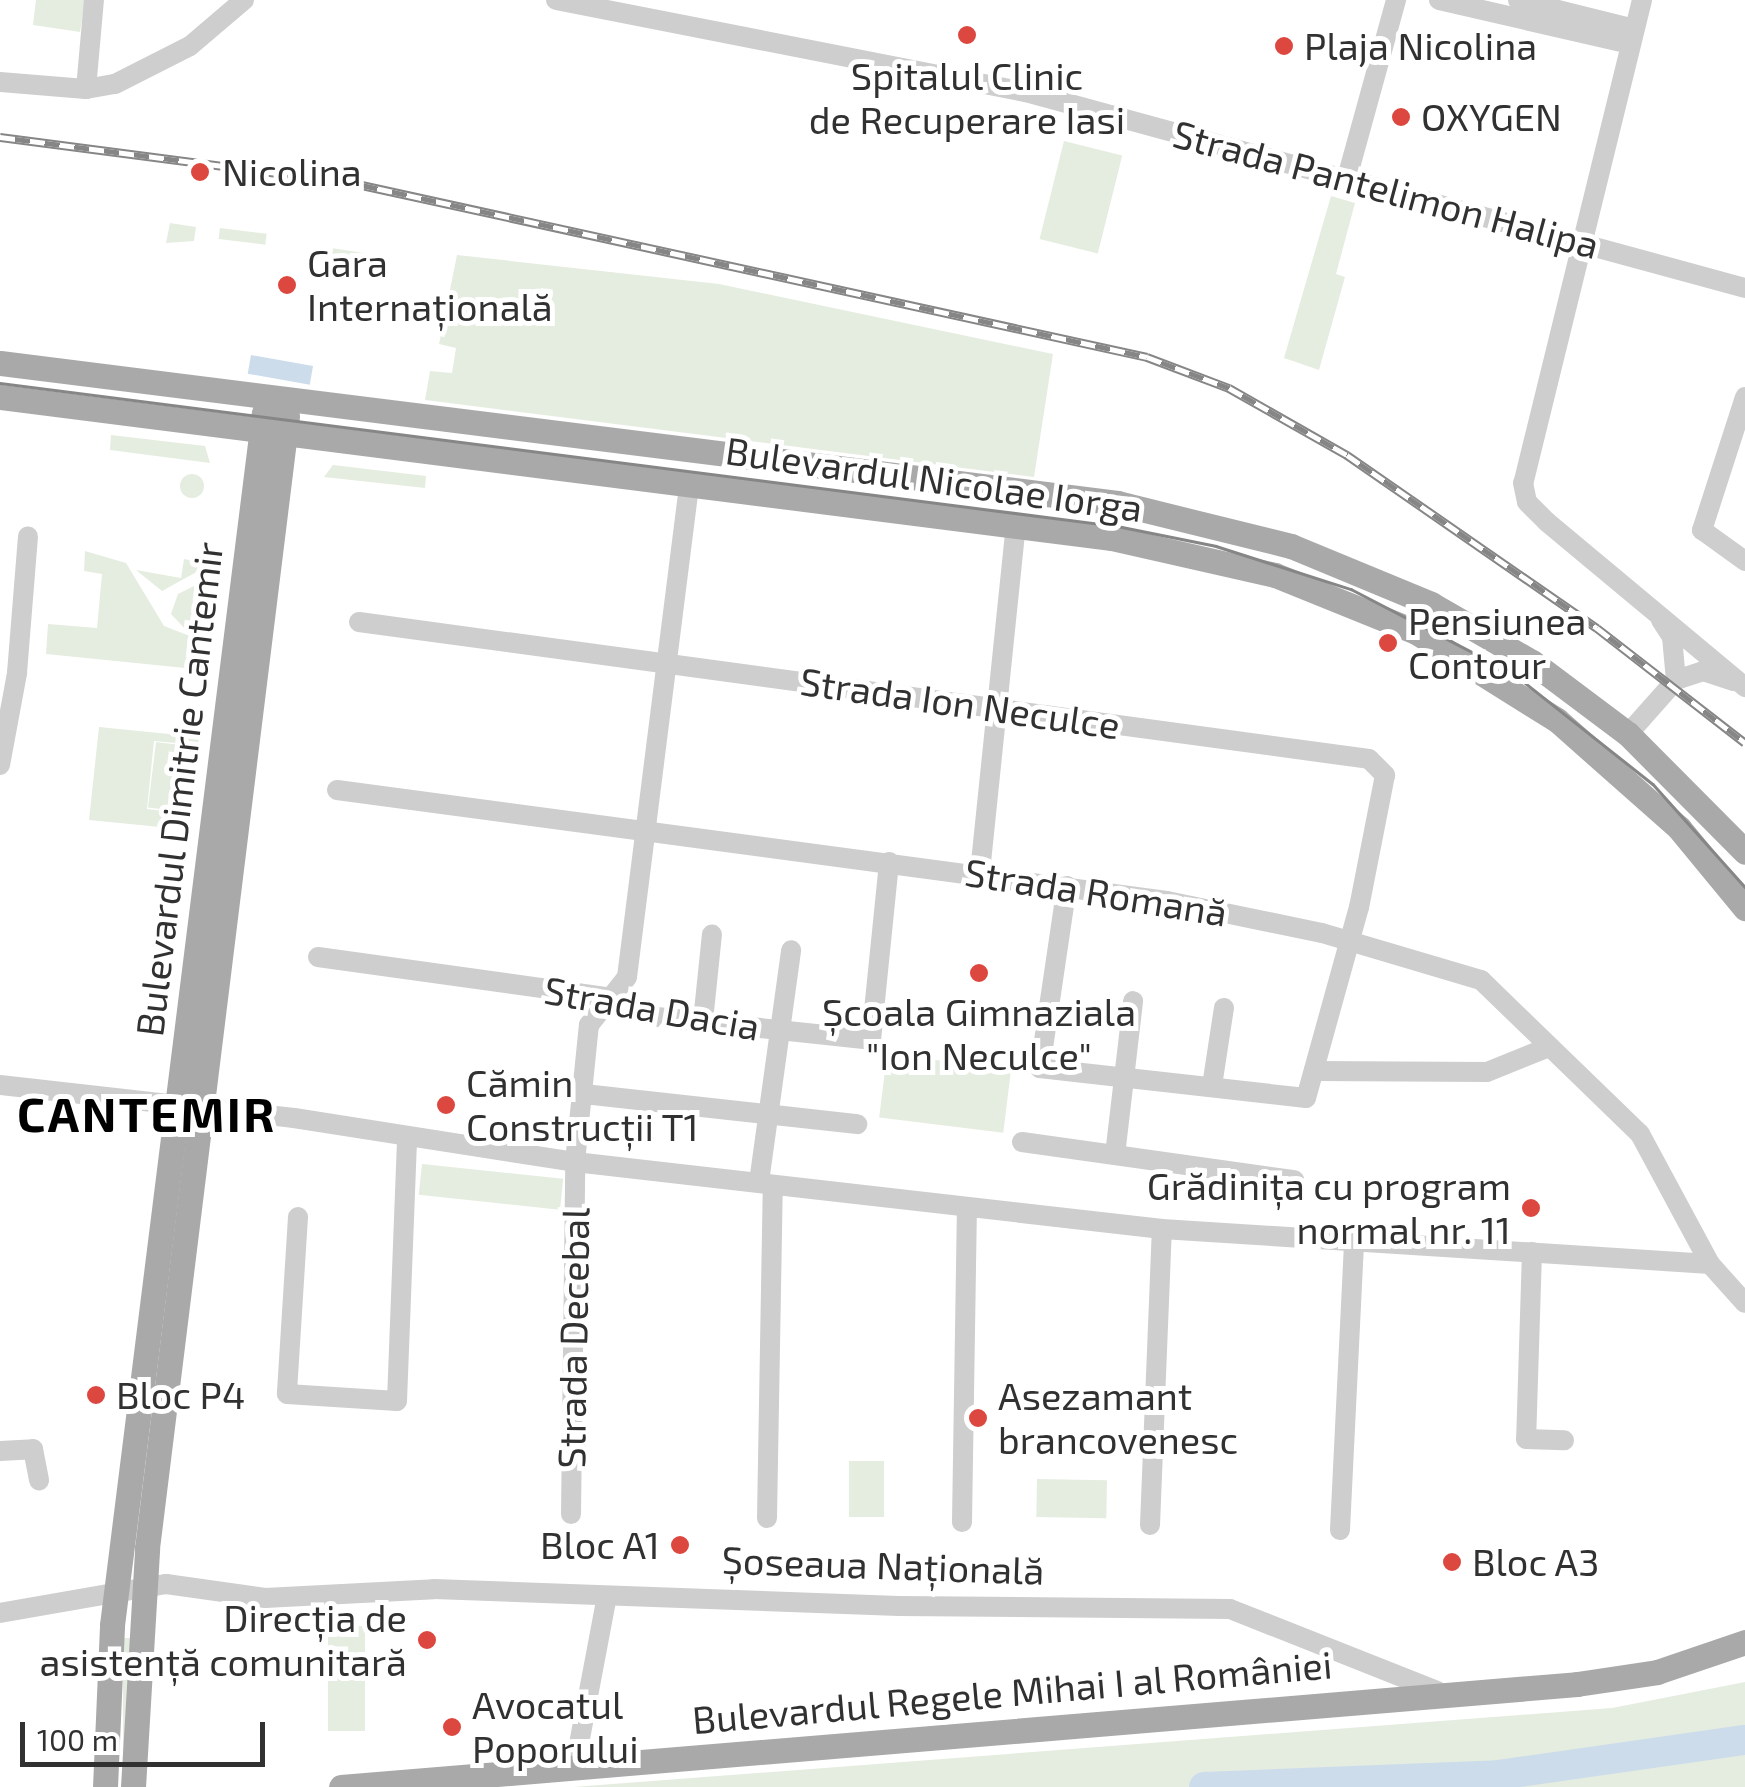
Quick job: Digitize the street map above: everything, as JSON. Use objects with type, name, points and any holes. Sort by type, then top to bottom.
[{"type":"main road","name":"Bulevardul Nicolae Iorga","points":[[0,363],[1018,490],[1211,524],[1292,546],[1431,604],[1532,662],[1628,734],[1745,852]]},
{"type":"main road","name":"Bulevardul Nicolae Iorga","points":[[0,397],[1112,538],[1276,575],[1466,658],[1614,765],[1745,908]]},
{"type":"main road","name":"Bulevardul Dimitrie Cantemir","points":[[105,1787],[118,1589],[189,1107],[279,398]]},
{"type":"main road","name":"Bulevardul Dimitrie Cantemir","points":[[133,1787],[145,1584],[189,1107]]},
{"type":"main road","name":"Șoseaua Națională","points":[[1449,1695],[1657,1672],[1745,1642]]},
{"type":"main road","name":"Bulevardul Regele Mihai I al României","points":[[342,1787],[575,1764],[1449,1695]]},
{"type":"street","points":[[86,88],[94,0]]},
{"type":"street","points":[[0,82],[86,88],[147,72],[190,46],[244,0]]},
{"type":"street","name":"Strada Pantelimon Halipa","points":[[556,0],[1026,92],[1745,288]]},
{"type":"street","points":[[1348,178],[1396,0]]},
{"type":"street","points":[[1440,0],[1632,37]]},
{"type":"street","points":[[1518,0],[1632,37]]},
{"type":"street","points":[[1642,0],[1523,483],[1527,502],[1547,522],[1745,687]]},
{"type":"street","points":[[1745,397],[1738,446],[1702,530],[1745,561]]},
{"type":"street","points":[[575,1162],[589,1025],[605,997],[627,977],[649,831],[689,484]]},
{"type":"street","points":[[980,872],[1016,526]]},
{"type":"street","points":[[0,765],[17,672],[28,536]]},
{"type":"street","points":[[1642,601],[1672,637],[1676,680]]},
{"type":"street","name":"Strada Ion Neculce","points":[[360,622],[1376,762],[1384,785],[1351,940]]},
{"type":"street","points":[[1628,734],[1676,680],[1703,671],[1745,687]]},
{"type":"street","name":"Strada Romană","points":[[337,790],[1068,886],[1351,940],[1489,984],[1640,1134],[1710,1264]]},
{"type":"street","name":"Strada Dacia","points":[[318,957],[605,997],[648,1016],[870,1040],[888,862]]},
{"type":"street","points":[[1068,886],[1040,1068],[1306,1098],[1351,940]]},
{"type":"street","points":[[703,1021],[712,934]]},
{"type":"street","points":[[766,1518],[768,1117],[791,950]]},
{"type":"street","points":[[1115,1155],[1133,1000]]},
{"type":"street","points":[[1212,1086],[1224,1008]]},
{"type":"street","points":[[1314,1071],[1488,1072],[1549,1047]]},
{"type":"street","name":"Strada Decebal","points":[[0,1085],[189,1107],[406,1141],[575,1162],[1162,1229],[1710,1264]]},
{"type":"street","points":[[584,1094],[857,1124]]},
{"type":"street","points":[[298,1217],[288,1394],[397,1400],[406,1141]]},
{"type":"street","points":[[1022,1142],[1294,1180]]},
{"type":"street","name":"Strada Decebal","points":[[571,1514],[575,1162]]},
{"type":"street","points":[[962,1522],[967,1206]]},
{"type":"street","points":[[1150,1525],[1162,1229]]},
{"type":"street","points":[[1340,1530],[1354,1241]]},
{"type":"street","points":[[1532,1252],[1526,1439],[1564,1440]]},
{"type":"street","points":[[1710,1264],[1740,1291]]},
{"type":"street","points":[[0,1451],[33,1449],[39,1480]]},
{"type":"street","name":"Șoseaua Națională","points":[[0,1613],[145,1584],[264,1598],[407,1588],[1230,1609],[1449,1695]]},
{"type":"street","points":[[575,1764],[606,1596]]},
{"type":"shaded area","points":[[36,0],[85,0],[80,32],[33,25]]},
{"type":"shaded area","points":[[1064,141],[1122,156],[1098,254],[1040,239]]},
{"type":"shaded area","points":[[1331,196],[1355,203],[1336,274],[1345,277],[1319,370],[1284,358]]},
{"type":"shaded area","points":[[170,223],[196,227],[194,241],[166,243]]},
{"type":"shaded area","points":[[220,228],[267,234],[265,245],[219,239]]},
{"type":"shaded area","points":[[325,247],[371,254],[370,265],[323,258]]},
{"type":"shaded area","points":[[457,255],[719,284],[1053,354],[1034,477],[425,400],[430,371],[452,373],[456,348],[439,344]]},
{"type":"shaded area","points":[[111,435],[205,446],[210,463],[110,450]]},
{"type":"shaded area","points":[[333,465],[426,476],[425,488],[324,477]]},
{"type":"shaded area","points":[[192,474],[204,486],[192,498],[180,486]]},
{"type":"shaded area","points":[[85,551],[126,563],[164,626],[208,643],[205,670],[46,654],[48,624],[97,628],[102,574],[84,571]]},
{"type":"shaded area","points":[[184,559],[211,564],[162,591],[136,570],[181,578]]},
{"type":"shaded area","points":[[206,580],[218,580],[210,636],[188,632],[171,614],[178,594]]},
{"type":"shaded area","points":[[99,727],[199,737],[198,745],[154,741],[147,809],[191,814],[190,830],[89,820]]},
{"type":"shaded area","points":[[156,742],[199,747],[191,813],[148,808]]},
{"type":"shaded area","points":[[887,1054],[1011,1069],[1003,1133],[879,1118]]},
{"type":"shaded area","points":[[422,1164],[563,1179],[560,1210],[419,1195]]},
{"type":"shaded area","points":[[849,1461],[884,1461],[884,1517],[849,1517]]},
{"type":"shaded area","points":[[1037,1479],[1107,1480],[1106,1518],[1036,1517]]},
{"type":"shaded area","points":[[328,1626],[365,1626],[365,1731],[328,1731]]},
{"type":"shaded area","points":[[123,1638],[132,1638],[132,1765],[123,1765]]},
{"type":"shaded area","points":[[1745,1682],[1745,1787],[573,1787],[1612,1708]]},
{"type":"water","points":[[251,355],[313,366],[310,385],[248,374]]},
{"type":"waterway","points":[[1204,1787],[1498,1775],[1745,1740]]},
{"type":"tram line","points":[[0,383],[1117,526],[1216,546],[1351,589],[1514,674],[1653,784],[1745,887]]},
{"type":"railway","points":[[0,137],[348,182],[1147,357],[1229,388],[1347,455],[1597,628],[1745,743]]},
{"type":"place","name":"Spitalul Clinic de Recuperare Iasi","points":[[967,35]]},
{"type":"place","name":"Plaja Nicolina","points":[[1284,46]]},
{"type":"place","name":"OXYGEN","points":[[1401,117]]},
{"type":"place","name":"Nicolina","points":[[200,172]]},
{"type":"place","name":"Gara Internațională","points":[[287,285]]},
{"type":"place","name":"Pensiunea Contour","points":[[1388,643]]},
{"type":"place","name":"Școala Gimnaziala \"Ion Neculce\"","points":[[979,973]]},
{"type":"place","name":"Cămin Construcții T1","points":[[446,1105]]},
{"type":"place","name":"Grădinița cu program normal nr. 11","points":[[1531,1208]]},
{"type":"place","name":"Bloc P4","points":[[96,1395]]},
{"type":"place","name":"Asezamant brancovenesc","points":[[978,1418]]},
{"type":"place","name":"Bloc A1","points":[[680,1545]]},
{"type":"place","name":"Bloc A3","points":[[1452,1562]]},
{"type":"place","name":"Direcția de asistență comunitară","points":[[427,1640]]},
{"type":"place","name":"Avocatul Poporului","points":[[452,1727]]},
{"type":"district","name":"CANTEMIR","points":[[147,1114]]}]
